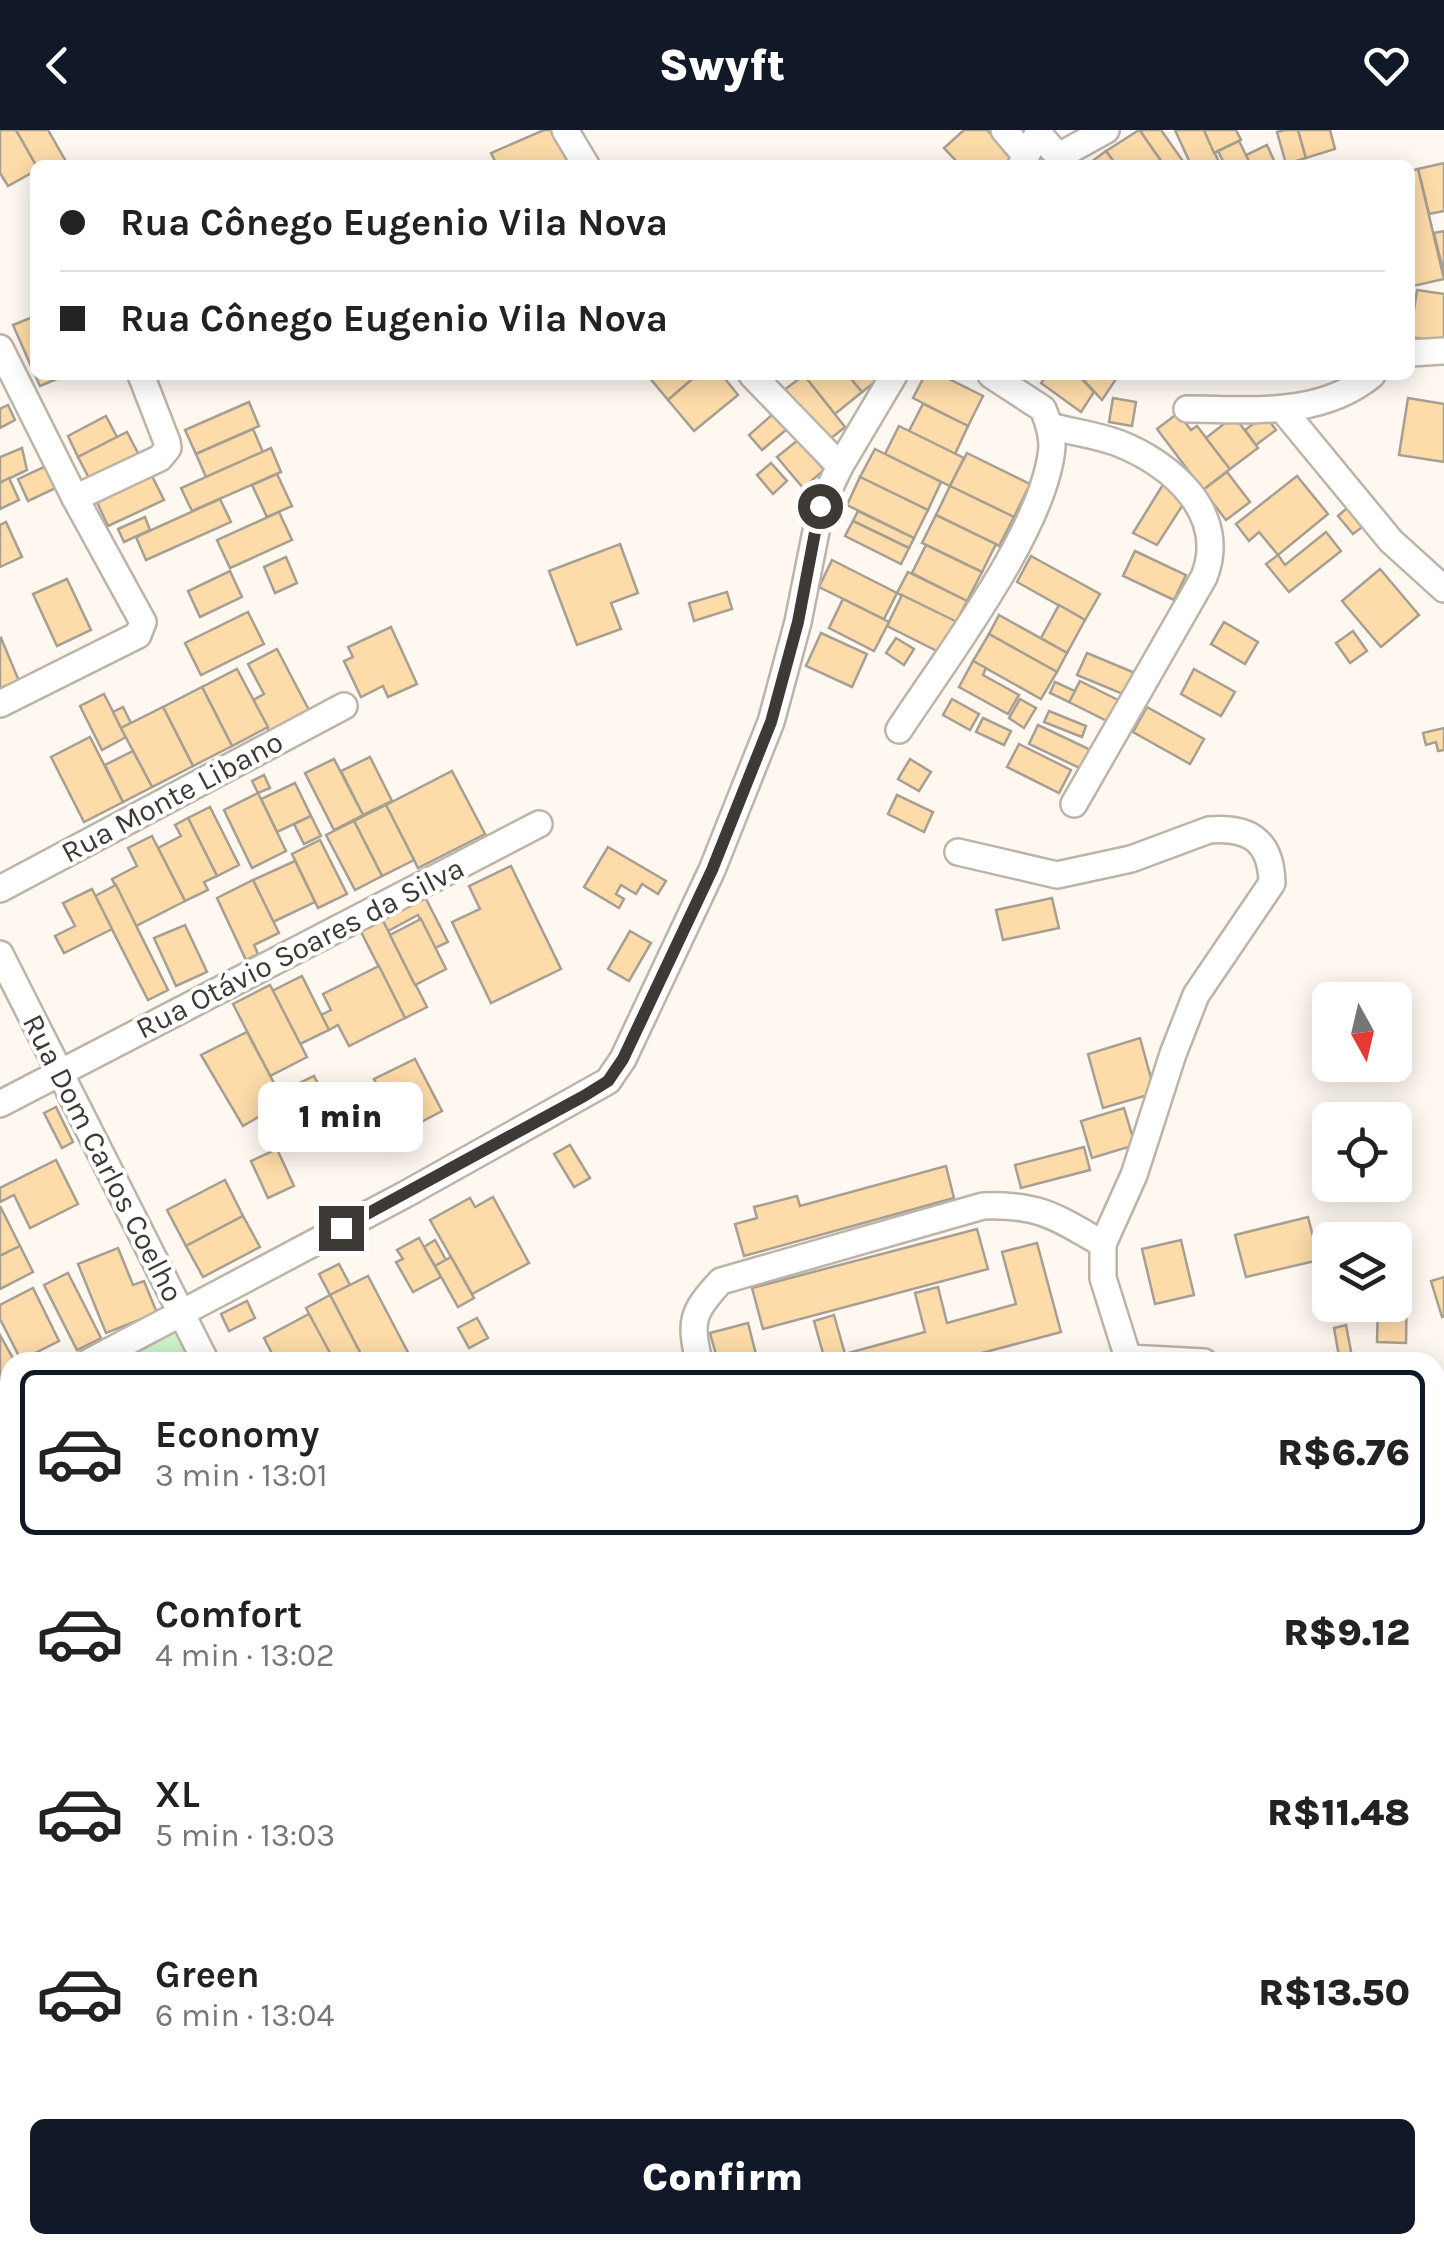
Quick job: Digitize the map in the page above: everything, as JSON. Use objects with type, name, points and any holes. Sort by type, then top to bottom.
[{"type":"street","points":[[564,130],[583,160]]},
{"type":"street","points":[[1004,130],[1063,160],[1106,130]]},
{"type":"street","points":[[0,348],[75,498],[142,615],[138,634],[0,704]]},
{"type":"street","points":[[1415,353],[1444,350]]},
{"type":"street","points":[[75,498],[160,458],[165,452],[167,442],[143,380]]},
{"type":"street","points":[[757,380],[840,466]]},
{"type":"street","points":[[108,1352],[406,1194],[608,1081],[623,1059],[712,870],[771,722],[806,587],[820,506],[891,380]]},
{"type":"street","points":[[1187,409],[1284,410],[1339,396],[1364,380]]},
{"type":"street","points":[[898,730],[1025,531],[1049,464],[1052,443],[1044,409],[1020,382]]},
{"type":"street","points":[[1284,410],[1391,541],[1444,589]]},
{"type":"street","points":[[1050,426],[1114,442],[1144,454],[1172,472],[1205,516],[1210,540],[1204,577],[1074,804]]},
{"type":"street","name":"Rua Monte Libano","points":[[0,889],[344,706]]},
{"type":"street","name":"Rua Otávio Soares da Silva","points":[[0,1104],[539,824]]},
{"type":"street","points":[[958,852],[1057,876],[1100,868],[1208,830],[1226,829],[1243,831],[1259,840],[1272,868],[1272,883],[1264,899],[1196,995],[1134,1175],[1103,1244],[1103,1278],[1117,1352]]},
{"type":"street","name":"Rua Dom Carlos Coelho","points":[[0,954],[201,1352]]},
{"type":"street","points":[[697,1352],[692,1328],[707,1296],[721,1281],[983,1206],[1019,1205],[1044,1211],[1103,1244]]},
{"type":"green space","points":[[178,1328],[191,1352],[135,1352]]},
{"type":"building","points":[[0,130],[16,130],[33,160],[30,160],[30,174],[8,186],[0,173]]},
{"type":"building","points":[[16,130],[48,130],[65,160],[33,160]]},
{"type":"building","points":[[544,130],[553,130],[567,160],[494,160],[491,153]]},
{"type":"building","points":[[964,130],[987,130],[1013,160],[955,160],[944,148]]},
{"type":"building","points":[[1139,130],[1160,160],[1112,160],[1106,151]]},
{"type":"building","points":[[1161,130],[1182,160],[1161,160],[1141,132]]},
{"type":"building","points":[[1175,130],[1204,130],[1218,160],[1189,160]]},
{"type":"building","points":[[1204,130],[1236,130],[1241,140],[1214,153]]},
{"type":"building","points":[[1298,130],[1306,158],[1285,160],[1277,132]]},
{"type":"building","points":[[1298,130],[1330,130],[1335,149],[1306,158]]},
{"type":"building","points":[[1239,141],[1248,160],[1222,160],[1218,151]]},
{"type":"building","points":[[1267,145],[1274,160],[1248,160],[1246,155]]},
{"type":"building","points":[[1106,151],[1112,160],[1094,160]]},
{"type":"building","points":[[1444,163],[1444,211],[1429,214],[1418,169]]},
{"type":"building","points":[[1418,169],[1444,279],[1415,286]]},
{"type":"building","points":[[1444,231],[1444,274],[1434,233]]},
{"type":"building","points":[[1417,290],[1444,294],[1444,342],[1415,338]]},
{"type":"building","points":[[30,318],[30,364],[13,325]]},
{"type":"building","points":[[651,380],[691,380],[668,400]]},
{"type":"building","points":[[691,380],[726,380],[738,395],[694,431],[668,400]]},
{"type":"building","points":[[797,380],[808,380],[845,427],[825,443],[783,391]]},
{"type":"building","points":[[808,380],[852,380],[862,392],[835,414]]},
{"type":"building","points":[[852,380],[878,380],[862,392]]},
{"type":"building","points":[[922,380],[951,380],[983,396],[968,426],[913,398]]},
{"type":"building","points":[[1083,380],[1094,392],[1081,412],[1041,383]]},
{"type":"building","points":[[1084,380],[1115,380],[1102,400]]},
{"type":"building","points":[[1113,398],[1136,402],[1132,426],[1109,422]]},
{"type":"building","points":[[1408,398],[1444,404],[1444,462],[1399,455]]},
{"type":"building","points":[[249,402],[259,426],[196,454],[185,430]]},
{"type":"building","points":[[923,404],[968,426],[955,454],[909,431]]},
{"type":"building","points":[[8,405],[15,420],[0,428],[0,409]]},
{"type":"building","points":[[774,413],[787,429],[762,450],[749,435]]},
{"type":"building","points":[[1178,413],[1191,430],[1197,426],[1230,469],[1203,490],[1157,429]]},
{"type":"building","points":[[1265,415],[1276,430],[1256,445],[1245,430]]},
{"type":"building","points":[[106,416],[117,437],[78,457],[68,436]]},
{"type":"building","points":[[1234,416],[1258,448],[1230,469],[1206,438]]},
{"type":"building","points":[[899,426],[964,458],[950,486],[885,454]]},
{"type":"building","points":[[253,429],[263,452],[206,477],[196,454]]},
{"type":"building","points":[[127,432],[139,455],[90,480],[78,457]]},
{"type":"building","points":[[798,440],[824,470],[803,488],[777,457]]},
{"type":"building","points":[[22,448],[27,470],[0,483],[0,457]]},
{"type":"building","points":[[271,448],[281,472],[192,511],[181,488]]},
{"type":"building","points":[[875,449],[941,482],[928,510],[860,477]]},
{"type":"building","points":[[967,453],[1030,484],[1014,517],[950,486]]},
{"type":"building","points":[[771,463],[787,481],[773,494],[757,475]]},
{"type":"building","points":[[46,466],[56,488],[28,501],[18,479]]},
{"type":"building","points":[[1227,472],[1250,502],[1226,520],[1203,490]]},
{"type":"building","points":[[151,474],[164,500],[108,526],[96,500]]},
{"type":"building","points":[[277,474],[292,506],[267,517],[252,485]]},
{"type":"building","points":[[1297,476],[1328,514],[1278,555],[1259,532],[1249,541],[1236,524]]},
{"type":"building","points":[[860,477],[928,510],[914,538],[847,505]]},
{"type":"building","points":[[9,478],[19,500],[0,509],[0,483]]},
{"type":"building","points":[[1164,483],[1184,503],[1157,545],[1133,533]]},
{"type":"building","points":[[950,486],[1014,517],[999,546],[936,515]]},
{"type":"building","points":[[220,499],[231,522],[146,560],[136,537]]},
{"type":"building","points":[[1347,508],[1362,527],[1353,534],[1338,516]]},
{"type":"building","points":[[858,511],[914,538],[909,548],[853,521]]},
{"type":"building","points":[[279,512],[292,540],[230,568],[217,540]]},
{"type":"building","points":[[936,515],[996,544],[982,572],[922,543]]},
{"type":"building","points":[[145,517],[150,530],[124,542],[118,529]]},
{"type":"building","points":[[853,521],[909,548],[901,564],[845,536]]},
{"type":"building","points":[[6,522],[22,557],[0,567],[0,525]]},
{"type":"building","points":[[1326,532],[1341,551],[1289,592],[1266,564],[1278,555],[1285,565]]},
{"type":"building","points":[[620,544],[638,593],[611,603],[621,629],[577,645],[549,571]]},
{"type":"building","points":[[926,545],[982,572],[967,601],[912,573]]},
{"type":"building","points":[[1135,551],[1186,575],[1174,600],[1123,576]]},
{"type":"building","points":[[1031,556],[1100,594],[1085,620],[1017,582]]},
{"type":"building","points":[[286,557],[297,583],[275,593],[264,567]]},
{"type":"building","points":[[832,560],[897,593],[884,619],[819,587]]},
{"type":"building","points":[[1380,569],[1419,615],[1381,647],[1342,601]]},
{"type":"building","points":[[230,571],[242,597],[200,617],[188,591]]},
{"type":"building","points":[[908,572],[967,601],[956,622],[897,593]]},
{"type":"building","points":[[67,579],[91,630],[57,646],[33,594]]},
{"type":"building","points":[[727,592],[732,609],[694,621],[689,603]]},
{"type":"building","points":[[902,595],[961,624],[945,655],[887,626]]},
{"type":"building","points":[[843,599],[889,622],[874,651],[829,628]]},
{"type":"building","points":[[1059,605],[1085,620],[1067,653],[1041,638]]},
{"type":"building","points":[[248,612],[264,644],[201,675],[185,643]]},
{"type":"building","points":[[999,615],[1067,653],[1057,672],[989,634]]},
{"type":"building","points":[[1224,622],[1258,642],[1245,664],[1211,644]]},
{"type":"building","points":[[391,627],[417,684],[388,697],[383,686],[361,697],[344,661],[353,657],[348,647]]},
{"type":"building","points":[[1353,631],[1367,651],[1350,663],[1336,643]]},
{"type":"building","points":[[821,633],[867,654],[852,687],[806,666]]},
{"type":"building","points":[[989,634],[1057,672],[1041,699],[973,661]]},
{"type":"building","points":[[896,638],[914,649],[904,665],[886,653]]},
{"type":"building","points":[[0,639],[19,681],[0,688]]},
{"type":"building","points":[[277,649],[312,716],[272,737],[253,700],[264,694],[248,664]]},
{"type":"building","points":[[1087,653],[1135,673],[1125,695],[1077,675]]},
{"type":"building","points":[[973,661],[986,668],[983,675],[1019,695],[1008,714],[959,687]]},
{"type":"building","points":[[237,669],[268,727],[232,746],[202,687]]},
{"type":"building","points":[[1194,669],[1235,692],[1221,716],[1181,694]]},
{"type":"building","points":[[1080,681],[1122,702],[1111,723],[1069,702]]},
{"type":"building","points":[[1055,682],[1075,691],[1069,702],[1050,693]]},
{"type":"building","points":[[202,687],[232,746],[193,766],[163,707]]},
{"type":"building","points":[[104,694],[126,737],[102,750],[80,706]]},
{"type":"building","points":[[952,699],[979,714],[970,730],[943,715]]},
{"type":"building","points":[[1020,699],[1036,708],[1024,728],[1009,718]]},
{"type":"building","points":[[123,707],[131,723],[121,728],[113,712]]},
{"type":"building","points":[[163,707],[193,766],[152,787],[121,728]]},
{"type":"building","points":[[1147,707],[1204,739],[1190,764],[1133,732]]},
{"type":"building","points":[[1049,711],[1086,726],[1082,737],[1044,722]]},
{"type":"building","points":[[983,718],[1011,731],[1004,745],[976,732]]},
{"type":"building","points":[[1038,725],[1093,751],[1084,770],[1029,744]]},
{"type":"building","points":[[1444,728],[1444,750],[1438,751],[1436,742],[1426,745],[1423,733]]},
{"type":"building","points":[[90,737],[123,802],[84,822],[51,757]]},
{"type":"building","points":[[1019,744],[1071,770],[1059,793],[1007,767]]},
{"type":"building","points":[[133,751],[152,787],[123,802],[105,765]]},
{"type":"building","points":[[370,757],[392,801],[363,815],[341,771]]},
{"type":"building","points":[[334,759],[363,815],[334,830],[305,773]]},
{"type":"building","points":[[910,759],[931,772],[919,791],[898,779]]},
{"type":"building","points":[[452,771],[485,834],[418,868],[386,805]]},
{"type":"building","points":[[264,775],[270,788],[258,793],[252,781]]},
{"type":"building","points":[[295,783],[311,816],[277,832],[261,799]]},
{"type":"building","points":[[258,793],[286,851],[252,868],[224,810]]},
{"type":"building","points":[[897,795],[933,812],[924,832],[888,814]]},
{"type":"building","points":[[386,805],[414,860],[382,876],[354,821]]},
{"type":"building","points":[[210,807],[239,865],[217,876],[188,818]]},
{"type":"building","points":[[311,816],[321,836],[304,844],[294,824]]},
{"type":"building","points":[[188,818],[217,876],[204,882],[208,890],[185,901],[158,848],[181,836],[175,825]]},
{"type":"building","points":[[354,821],[382,876],[355,890],[326,835]]},
{"type":"building","points":[[152,836],[185,901],[136,926],[112,879],[137,866],[128,848]]},
{"type":"building","points":[[320,840],[347,894],[318,908],[292,854]]},
{"type":"building","points":[[608,847],[666,881],[658,894],[642,884],[636,894],[621,885],[616,894],[624,899],[619,908],[584,887]]},
{"type":"building","points":[[295,861],[315,902],[273,922],[253,880]]},
{"type":"building","points":[[511,866],[561,969],[491,1003],[452,922],[480,909],[469,886]]},
{"type":"building","points":[[253,880],[279,933],[254,945],[258,954],[246,960],[217,898]]},
{"type":"building","points":[[116,885],[168,990],[148,1000],[95,896]]},
{"type":"building","points":[[92,889],[112,929],[64,953],[55,936],[75,926],[63,903]]},
{"type":"building","points":[[425,897],[448,942],[435,948],[418,915],[388,931],[382,919]]},
{"type":"building","points":[[1052,898],[1059,928],[1003,940],[996,910]]},
{"type":"building","points":[[382,919],[427,1007],[405,1018],[360,930]]},
{"type":"building","points":[[421,919],[446,969],[415,985],[390,935]]},
{"type":"building","points":[[185,925],[207,972],[176,986],[154,938]]},
{"type":"building","points":[[630,931],[651,943],[629,981],[608,969]]},
{"type":"building","points":[[379,966],[405,1018],[349,1046],[338,1025],[329,1030],[321,1015],[331,1010],[323,994]]},
{"type":"building","points":[[302,976],[329,1030],[300,1044],[272,991]]},
{"type":"building","points":[[270,985],[307,1057],[270,1076],[233,1004]]},
{"type":"building","points":[[247,1032],[284,1102],[243,1126],[201,1055]]},
{"type":"building","points":[[1140,1038],[1155,1093],[1103,1108],[1088,1054]]},
{"type":"building","points":[[415,1059],[442,1111],[402,1132],[374,1079]]},
{"type":"building","points":[[314,1076],[323,1093],[288,1111],[279,1093]]},
{"type":"building","points":[[56,1107],[73,1142],[62,1148],[44,1113]]},
{"type":"building","points":[[1124,1108],[1135,1145],[1092,1158],[1081,1121]]},
{"type":"building","points":[[570,1145],[590,1178],[574,1187],[554,1154]]},
{"type":"building","points":[[1084,1147],[1090,1170],[1021,1188],[1015,1165]]},
{"type":"building","points":[[277,1149],[294,1186],[268,1198],[251,1161]]},
{"type":"building","points":[[56,1160],[78,1204],[30,1228],[14,1195],[0,1202],[0,1188]]},
{"type":"building","points":[[946,1166],[954,1198],[744,1256],[735,1224],[757,1218],[754,1207],[797,1196],[800,1206]]},
{"type":"building","points":[[225,1180],[243,1216],[186,1246],[167,1210]]},
{"type":"building","points":[[493,1197],[529,1263],[472,1294],[430,1220],[470,1198],[475,1207]]},
{"type":"building","points":[[0,1206],[20,1246],[0,1256]]},
{"type":"building","points":[[243,1216],[260,1247],[203,1277],[186,1246]]},
{"type":"building","points":[[1308,1217],[1312,1262],[1246,1277],[1235,1235]]},
{"type":"building","points":[[977,1229],[988,1269],[763,1329],[752,1288]]},
{"type":"building","points":[[419,1238],[441,1277],[413,1292],[396,1262],[403,1259],[397,1250]]},
{"type":"building","points":[[435,1240],[446,1260],[435,1266],[424,1247]]},
{"type":"building","points":[[1181,1240],[1194,1295],[1155,1304],[1142,1249]]},
{"type":"building","points":[[1037,1243],[1061,1332],[986,1352],[852,1352],[925,1332],[915,1293],[938,1287],[947,1323],[1016,1304],[1002,1252]]},
{"type":"building","points":[[20,1246],[33,1272],[0,1289],[0,1256]]},
{"type":"building","points":[[118,1248],[133,1285],[144,1281],[157,1313],[106,1333],[78,1264]]},
{"type":"building","points":[[451,1257],[474,1298],[458,1307],[435,1266]]},
{"type":"building","points":[[339,1264],[350,1285],[330,1295],[319,1274]]},
{"type":"building","points":[[68,1273],[101,1338],[77,1350],[44,1285]]},
{"type":"building","points":[[368,1276],[408,1352],[360,1352],[330,1295]]},
{"type":"building","points":[[1444,1277],[1444,1316],[1442,1317],[1431,1281]]},
{"type":"building","points":[[33,1288],[59,1341],[37,1352],[17,1352],[0,1319],[0,1305]]},
{"type":"building","points":[[330,1295],[360,1352],[329,1352],[306,1308]]},
{"type":"building","points":[[247,1301],[255,1318],[229,1331],[221,1314]]},
{"type":"building","points":[[309,1314],[329,1352],[271,1352],[264,1338]]},
{"type":"building","points":[[834,1315],[844,1352],[823,1352],[814,1321]]},
{"type":"building","points":[[477,1318],[488,1338],[469,1348],[458,1328]]},
{"type":"building","points":[[1378,1322],[1406,1322],[1406,1343],[1377,1342]]},
{"type":"building","points":[[748,1323],[755,1352],[715,1352],[710,1333]]},
{"type":"building","points":[[1346,1325],[1351,1352],[1338,1352],[1334,1328]]},
{"type":"building","points":[[0,1335],[9,1352],[0,1352]]},
{"type":"route","points":[[341,1228],[584,1096],[608,1081],[623,1059],[712,870],[771,722],[806,587],[820,506]]}]
